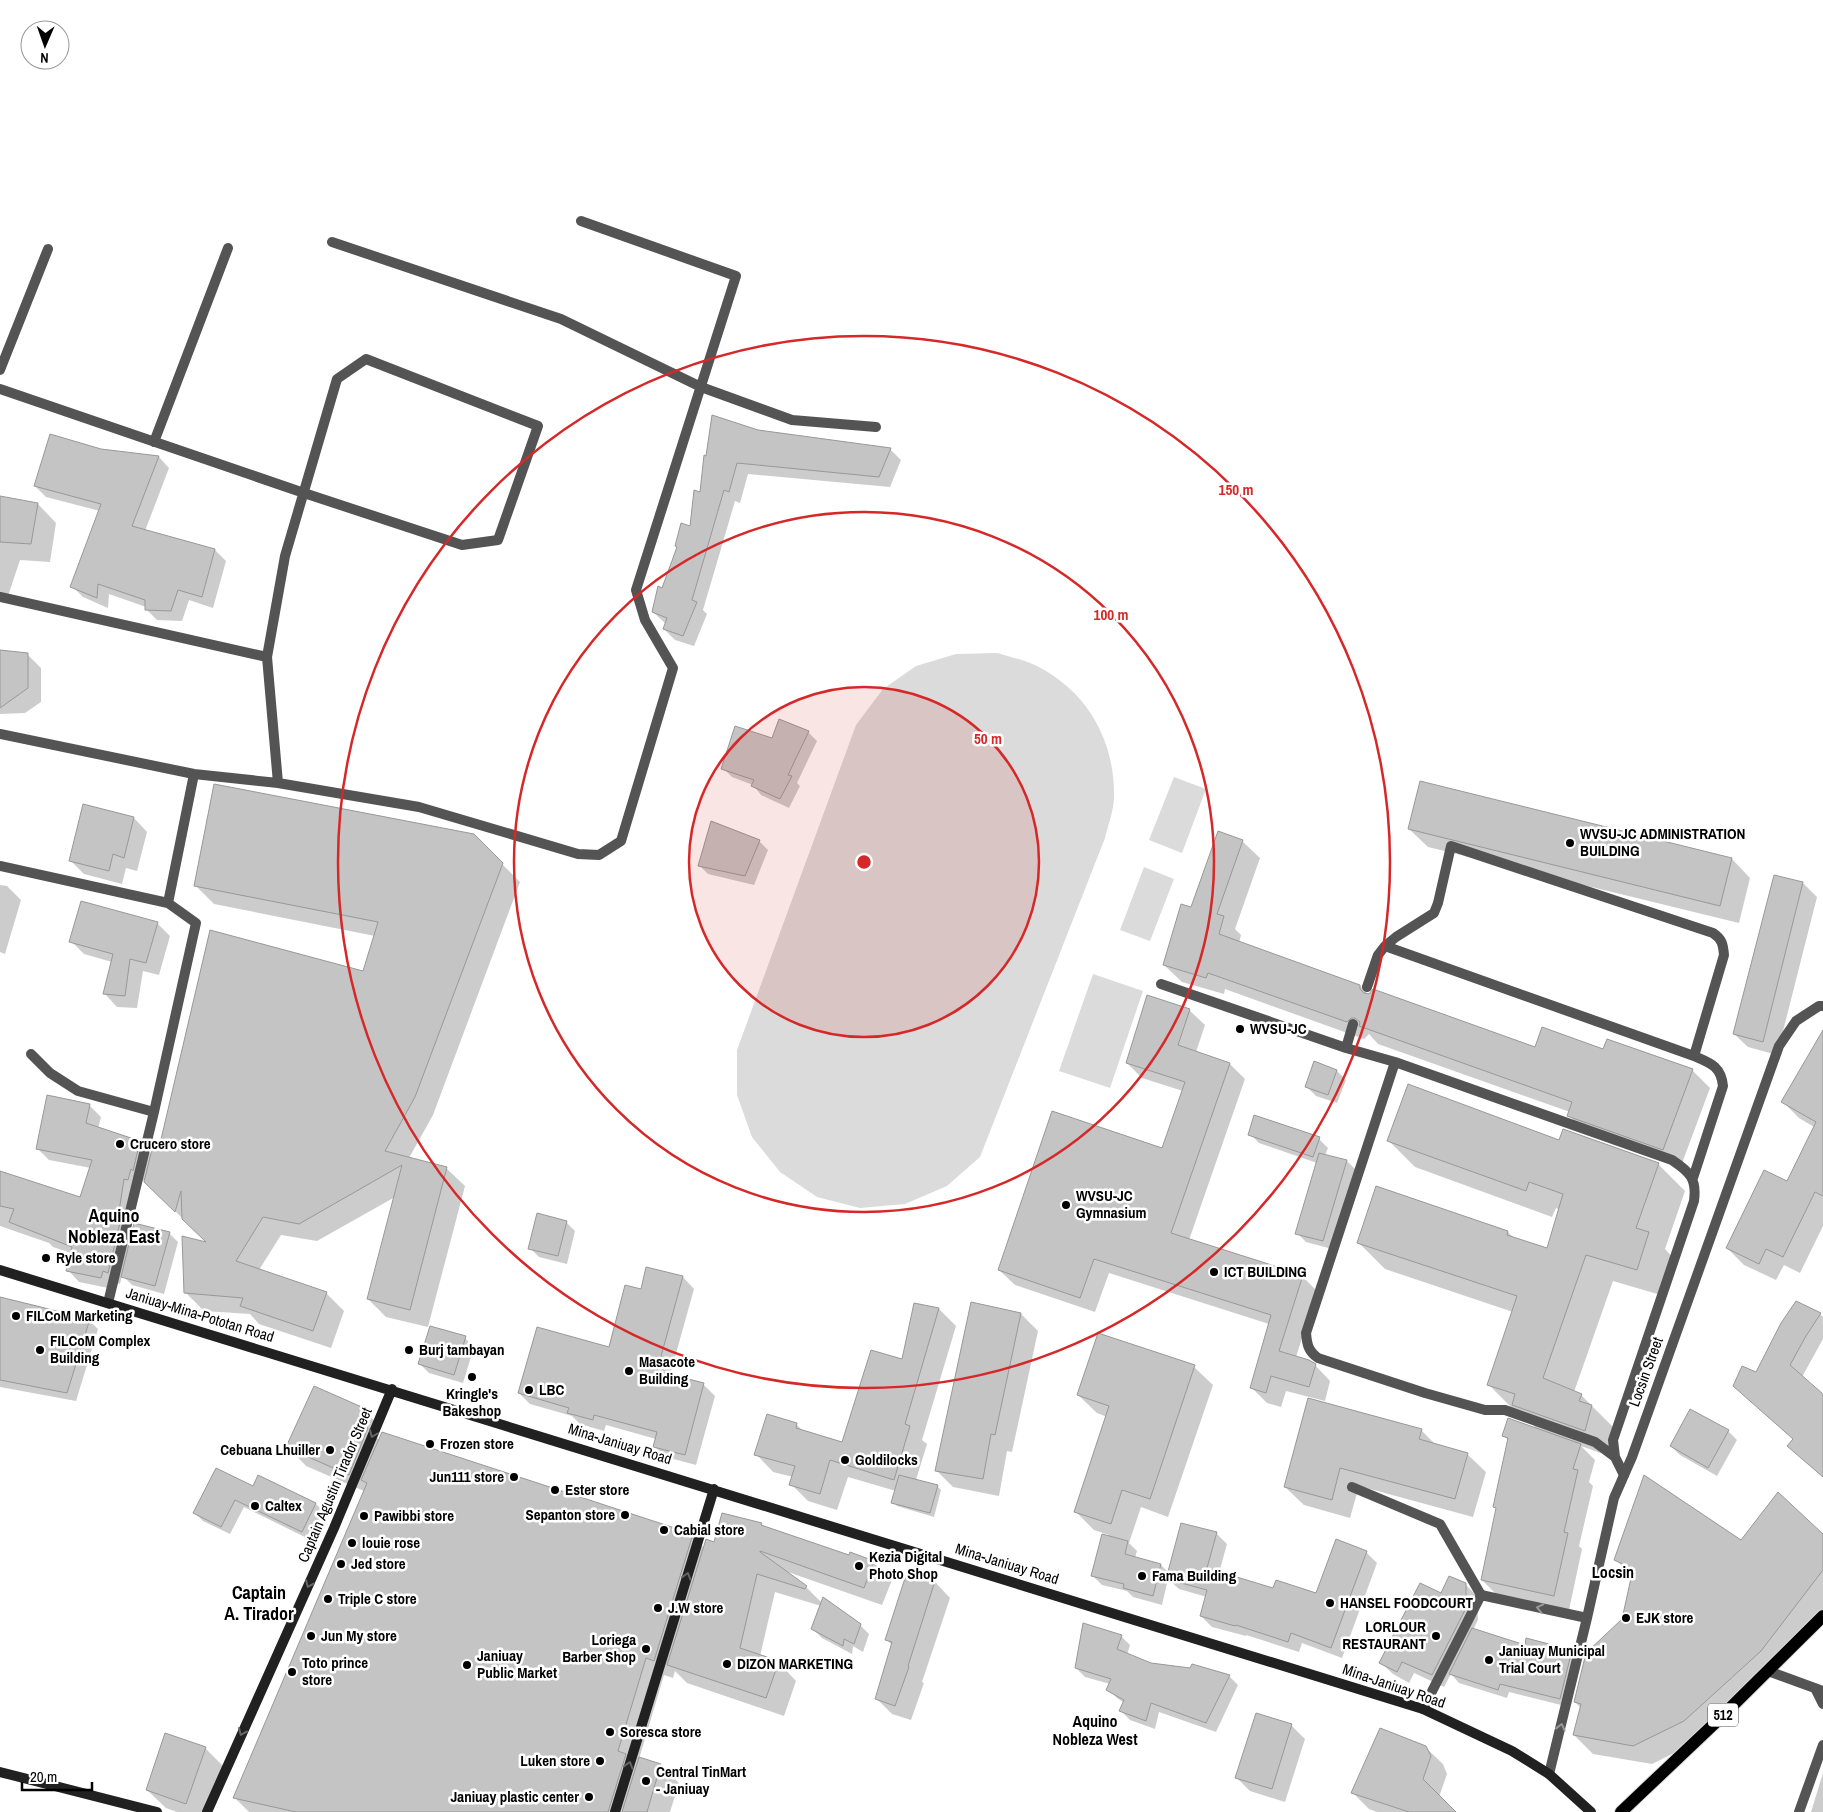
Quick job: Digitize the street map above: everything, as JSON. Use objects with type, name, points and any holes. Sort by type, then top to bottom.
[{"type":"main road","name":"Janiuay-Mina-Pototan Road","points":[[0,1270],[392,1389]]},
{"type":"main road","name":"Mina-Janiuay Road","points":[[392,1389],[1424,1709],[1503,1746],[1549,1774],[1591,1812]]},
{"type":"main road","name":"Captain Agustin Tirador Street","points":[[206,1812],[334,1528],[392,1389]]},
{"type":"main road","points":[[615,1812],[714,1489]]},
{"type":"main road","name":"512","points":[[1621,1812],[1714,1724],[1823,1616]]},
{"type":"main road","points":[[0,1772],[157,1812]]},
{"type":"street","points":[[0,734],[194,774],[278,784],[419,807],[578,854],[599,855],[620,841],[673,668],[645,620],[636,590],[736,276],[580,221]]},
{"type":"street","points":[[332,242],[561,319],[701,388],[792,420],[876,426]]},
{"type":"street","points":[[154,442],[228,248]]},
{"type":"street","points":[[0,370],[48,250]]},
{"type":"street","points":[[0,389],[304,493],[462,545],[498,540],[538,426],[366,359],[337,379],[304,493],[285,556],[268,657],[278,784]]},
{"type":"street","points":[[0,597],[268,657]]},
{"type":"street","points":[[168,903],[194,774]]},
{"type":"street","points":[[1367,987],[1378,955],[1385,946],[1434,913],[1438,904],[1450,846],[1713,933],[1720,938],[1724,954],[1694,1056]]},
{"type":"street","points":[[0,866],[168,903],[196,923],[154,1112],[108,1303]]},
{"type":"street","points":[[1385,946],[1694,1056],[1719,1070],[1723,1086],[1693,1178]]},
{"type":"street","points":[[1161,984],[1346,1048],[1395,1062],[1672,1160],[1685,1168],[1693,1178],[1696,1189],[1694,1201],[1613,1440],[1615,1456],[1624,1475]]},
{"type":"street","name":"Locsin Street","points":[[1549,1774],[1614,1498],[1632,1457],[1779,1046],[1796,1021],[1819,1006],[1823,1006]]},
{"type":"street","points":[[1346,1048],[1354,1024]]},
{"type":"street","points":[[31,1054],[50,1073],[78,1091],[154,1112]]},
{"type":"street","points":[[1395,1062],[1306,1333],[1311,1354],[1318,1358],[1425,1393],[1485,1410],[1505,1410],[1595,1442],[1615,1456]]},
{"type":"street","points":[[1352,1487],[1440,1524],[1482,1595],[1587,1618]]},
{"type":"street","points":[[1424,1709],[1482,1595]]},
{"type":"street","points":[[1768,1671],[1819,1690],[1823,1704]]},
{"type":"street","points":[[1799,1812],[1823,1745]]},
{"type":"shaded area","points":[[997,653],[1037,666],[1055,677],[1071,690],[1095,720],[1104,738],[1113,776],[1114,802],[1105,838],[980,1157],[947,1186],[905,1204],[860,1208],[817,1197],[780,1172],[752,1137],[737,1095],[737,1050],[856,725],[883,689],[916,666],[956,654]]},
{"type":"shaded area","points":[[1174,777],[1206,789],[1182,853],[1149,840]]},
{"type":"shaded area","points":[[1144,867],[1174,879],[1150,941],[1120,930]]},
{"type":"shaded area","points":[[1093,974],[1143,991],[1110,1088],[1059,1071]]},
{"type":"building","points":[[712,415],[758,430],[891,448],[879,477],[737,463],[729,492],[724,490],[692,600],[697,602],[683,636],[663,629],[667,618],[652,612],[658,586],[662,588],[677,547],[675,546],[681,523],[690,526],[694,490],[700,492],[704,455],[706,456]]},
{"type":"building","points":[[50,434],[101,449],[159,456],[132,526],[215,549],[202,597],[178,590],[171,611],[145,610],[145,600],[98,584],[97,598],[70,587],[101,504],[34,486]]},
{"type":"building","points":[[0,496],[38,503],[31,544],[0,542]]},
{"type":"building","points":[[0,650],[28,653],[28,688],[0,708]]},
{"type":"building","points":[[779,719],[809,731],[788,775],[792,776],[780,799],[751,786],[754,780],[721,769],[735,726],[772,738]]},
{"type":"building","name":"WVSU-JC ADMINISTRATION BUILDING","points":[[1420,781],[1732,858],[1720,906],[1408,829]]},
{"type":"building","points":[[214,784],[474,834],[503,863],[415,1097],[385,1151],[447,1167],[410,1310],[367,1299],[402,1165],[299,1224],[263,1217],[236,1261],[327,1292],[313,1331],[240,1306],[243,1298],[184,1293],[182,1236],[206,1242],[182,1219],[181,1191],[175,1212],[144,1182],[153,1145],[159,1148],[210,930],[363,971],[378,922],[194,886]]},
{"type":"building","points":[[83,804],[134,817],[124,858],[113,854],[109,871],[69,861]]},
{"type":"building","points":[[711,821],[760,840],[745,876],[698,866]]},
{"type":"building","points":[[1218,831],[1243,840],[1217,914],[1224,916],[1219,934],[1360,985],[1360,989],[1364,993],[1369,994],[1373,989],[1535,1047],[1542,1027],[1603,1049],[1607,1039],[1693,1069],[1663,1150],[1567,1116],[1572,1102],[1359,1026],[1360,1022],[1355,1018],[1351,1018],[1347,1022],[1208,973],[1206,978],[1163,965],[1181,904],[1191,907]]},
{"type":"building","points":[[1774,875],[1803,882],[1763,1042],[1733,1034]]},
{"type":"building","points":[[81,901],[158,922],[146,963],[130,959],[125,996],[103,994],[113,954],[69,942]]},
{"type":"building","points":[[1147,995],[1190,1009],[1178,1045],[1230,1063],[1171,1233],[1303,1275],[1279,1351],[1316,1364],[1309,1387],[1271,1376],[1266,1393],[1250,1388],[1271,1315],[1094,1259],[1080,1298],[998,1270],[1052,1111],[1162,1148],[1185,1082],[1126,1063]]},
{"type":"building","points":[[1823,1030],[1823,1196],[1815,1192],[1783,1257],[1766,1249],[1759,1264],[1726,1248],[1764,1170],[1787,1181],[1816,1122],[1781,1102]]},
{"type":"building","points":[[1314,1061],[1337,1070],[1328,1095],[1305,1087]]},
{"type":"building","points":[[1408,1084],[1559,1140],[1563,1129],[1659,1163],[1636,1228],[1649,1232],[1637,1270],[1586,1255],[1543,1378],[1582,1394],[1579,1401],[1592,1405],[1585,1431],[1512,1405],[1515,1394],[1487,1385],[1517,1296],[1357,1243],[1376,1186],[1508,1231],[1507,1235],[1547,1248],[1563,1194],[1529,1182],[1526,1191],[1387,1141]]},
{"type":"building","points":[[47,1095],[90,1104],[86,1123],[140,1141],[133,1171],[131,1169],[128,1180],[124,1179],[118,1218],[121,1219],[108,1273],[103,1271],[101,1278],[66,1271],[72,1247],[9,1222],[14,1209],[0,1206],[0,1171],[80,1197],[92,1160],[36,1149]]},
{"type":"building","points":[[1254,1115],[1320,1137],[1313,1157],[1248,1135]]},
{"type":"building","points":[[1319,1153],[1347,1160],[1323,1241],[1295,1234]]},
{"type":"building","points":[[537,1213],[567,1221],[558,1256],[528,1249]]},
{"type":"building","points":[[134,1223],[170,1232],[155,1286],[121,1277]]},
{"type":"building","points":[[646,1267],[683,1276],[657,1371],[704,1383],[685,1455],[653,1447],[657,1432],[594,1415],[593,1420],[567,1413],[569,1408],[518,1393],[537,1327],[609,1347],[625,1285],[641,1289]]},
{"type":"building","name":"FILCoM Complex Building","points":[[0,1297],[90,1319],[67,1393],[0,1380]]},
{"type":"building","points":[[1796,1301],[1821,1313],[1790,1365],[1823,1394],[1823,1477],[1787,1446],[1793,1439],[1733,1386],[1742,1366],[1756,1372],[1781,1323]]},
{"type":"building","points":[[971,1302],[1021,1313],[995,1435],[991,1434],[983,1479],[935,1471]]},
{"type":"building","points":[[914,1303],[939,1308],[905,1424],[910,1426],[894,1480],[830,1460],[820,1494],[789,1485],[795,1466],[754,1455],[767,1414],[797,1423],[796,1428],[842,1442],[871,1350],[902,1359]]},
{"type":"building","points":[[430,1326],[466,1336],[454,1375],[418,1364]]},
{"type":"building","points":[[1098,1333],[1195,1365],[1150,1499],[1122,1490],[1111,1524],[1074,1512],[1109,1406],[1077,1395]]},
{"type":"building","points":[[314,1386],[364,1408],[357,1424],[368,1428],[349,1475],[286,1447]]},
{"type":"building","points":[[1308,1398],[1422,1429],[1419,1439],[1468,1453],[1455,1499],[1340,1468],[1332,1500],[1284,1487]]},
{"type":"building","points":[[1690,1409],[1729,1430],[1708,1468],[1670,1446]]},
{"type":"building","points":[[1508,1418],[1581,1444],[1573,1469],[1578,1470],[1564,1532],[1568,1533],[1554,1596],[1481,1580],[1496,1508],[1493,1507],[1508,1438],[1502,1436]]},
{"type":"building","name":"Janiuay Public Market","points":[[382,1432],[693,1534],[654,1661],[646,1658],[618,1751],[626,1754],[608,1812],[296,1812],[233,1798],[367,1483],[361,1480]]},
{"type":"building","points":[[216,1468],[253,1486],[258,1475],[316,1503],[302,1532],[235,1500],[221,1527],[193,1513]]},
{"type":"building","points":[[899,1475],[938,1485],[930,1513],[891,1503]]},
{"type":"building","points":[[1644,1475],[1741,1540],[1778,1492],[1823,1534],[1823,1570],[1761,1651],[1684,1721],[1633,1746],[1573,1735],[1581,1704],[1574,1702],[1586,1653],[1622,1619],[1633,1569],[1614,1560]]},
{"type":"building","points":[[722,1513],[762,1523],[761,1525],[849,1555],[850,1552],[874,1561],[864,1588],[760,1551],[807,1586],[805,1589],[757,1574],[740,1648],[779,1661],[766,1698],[667,1665],[706,1539],[714,1542]]},
{"type":"building","points":[[1181,1523],[1217,1532],[1207,1568],[1273,1588],[1276,1580],[1316,1593],[1336,1539],[1367,1551],[1331,1648],[1291,1633],[1288,1642],[1236,1625],[1200,1616],[1207,1590],[1166,1579]]},
{"type":"building","points":[[1102,1534],[1128,1541],[1125,1554],[1161,1564],[1153,1596],[1123,1588],[1124,1584],[1091,1576]]},
{"type":"building","points":[[907,1572],[935,1581],[895,1706],[875,1699],[892,1642],[885,1640]]},
{"type":"building","points":[[1449,1576],[1466,1583],[1466,1608],[1432,1675],[1402,1662],[1397,1672],[1379,1663],[1420,1583],[1441,1593]]},
{"type":"building","points":[[823,1597],[861,1624],[854,1644],[844,1639],[843,1646],[811,1629]]},
{"type":"building","points":[[1083,1623],[1122,1635],[1117,1649],[1151,1663],[1190,1668],[1192,1664],[1230,1675],[1206,1723],[1151,1703],[1146,1721],[1119,1711],[1124,1700],[1106,1690],[1111,1679],[1075,1668]]},
{"type":"building","points":[[1472,1628],[1525,1645],[1526,1638],[1572,1650],[1560,1699],[1500,1684],[1498,1690],[1449,1674]]},
{"type":"building","points":[[1256,1713],[1292,1724],[1272,1789],[1235,1778]]},
{"type":"building","points":[[1380,1728],[1426,1746],[1431,1756],[1423,1779],[1456,1812],[1409,1812],[1351,1793]]},
{"type":"building","points":[[165,1733],[206,1747],[186,1804],[146,1790]]},
{"type":"building","name":"Central TinMart - Janiuay","points":[[639,1757],[661,1764],[647,1812],[622,1812]]},
{"type":"place","name":"WVSU-JC ADMINISTRATION BUILDING","points":[[1570,843]]},
{"type":"place","name":"WVSU-JC","points":[[1240,1029]]},
{"type":"place","name":"Crucero store","points":[[120,1144]]},
{"type":"place","name":"WVSU-JC Gymnasium","points":[[1066,1205]]},
{"type":"place","name":"Ryle store","points":[[46,1258]]},
{"type":"place","name":"ICT BUILDING","points":[[1214,1272]]},
{"type":"place","name":"FILCoM Marketing","points":[[16,1316]]},
{"type":"place","name":"FILCoM Complex Building","points":[[40,1350]]},
{"type":"place","name":"Burj tambayan","points":[[409,1350]]},
{"type":"place","name":"Masacote Building","points":[[629,1371]]},
{"type":"place","name":"Kringle's Bakeshop","points":[[472,1377]]},
{"type":"place","name":"LBC","points":[[529,1390]]},
{"type":"place","name":"Frozen store","points":[[430,1444]]},
{"type":"place","name":"Cebuana Lhuiller","points":[[330,1450]]},
{"type":"place","name":"Goldilocks","points":[[845,1460]]},
{"type":"place","name":"Jun111 store","points":[[514,1477]]},
{"type":"place","name":"Ester store","points":[[555,1490]]},
{"type":"place","name":"Caltex","points":[[255,1506]]},
{"type":"place","name":"Sepanton store","points":[[625,1515]]},
{"type":"place","name":"Pawibbi store","points":[[364,1516]]},
{"type":"place","name":"Cabial store","points":[[664,1530]]},
{"type":"place","name":"louie rose","points":[[352,1543]]},
{"type":"place","name":"Jed store","points":[[341,1564]]},
{"type":"place","name":"Kezia Digital Photo Shop","points":[[859,1566]]},
{"type":"place","name":"Fama Building","points":[[1142,1576]]},
{"type":"place","name":"Triple C store","points":[[328,1599]]},
{"type":"place","name":"HANSEL FOODCOURT","points":[[1330,1603]]},
{"type":"place","name":"J.W store","points":[[658,1608]]},
{"type":"place","name":"EJK store","points":[[1626,1618]]},
{"type":"place","name":"Jun My store","points":[[311,1636]]},
{"type":"place","name":"LORLOUR RESTAURANT","points":[[1436,1636]]},
{"type":"place","name":"Loriega Barber Shop","points":[[646,1649]]},
{"type":"place","name":"Janiuay Municipal Trial Court","points":[[1489,1660]]},
{"type":"place","name":"DIZON MARKETING","points":[[727,1664]]},
{"type":"place","name":"Janiuay Public Market","points":[[467,1665]]},
{"type":"place","name":"Toto prince store","points":[[292,1672]]},
{"type":"place","name":"Soresca store","points":[[610,1732]]},
{"type":"place","name":"Luken store","points":[[600,1761]]},
{"type":"place","name":"Central TinMart - Janiuay","points":[[646,1781]]},
{"type":"place","name":"Janiuay plastic center","points":[[589,1797]]},
{"type":"district","name":"Aquino Nobleza East","points":[[114,1226]]},
{"type":"district","name":"Locsin","points":[[1613,1572]]},
{"type":"district","name":"Captain A. Tirador","points":[[259,1604]]},
{"type":"district","name":"Aquino Nobleza West","points":[[1095,1730]]}]
